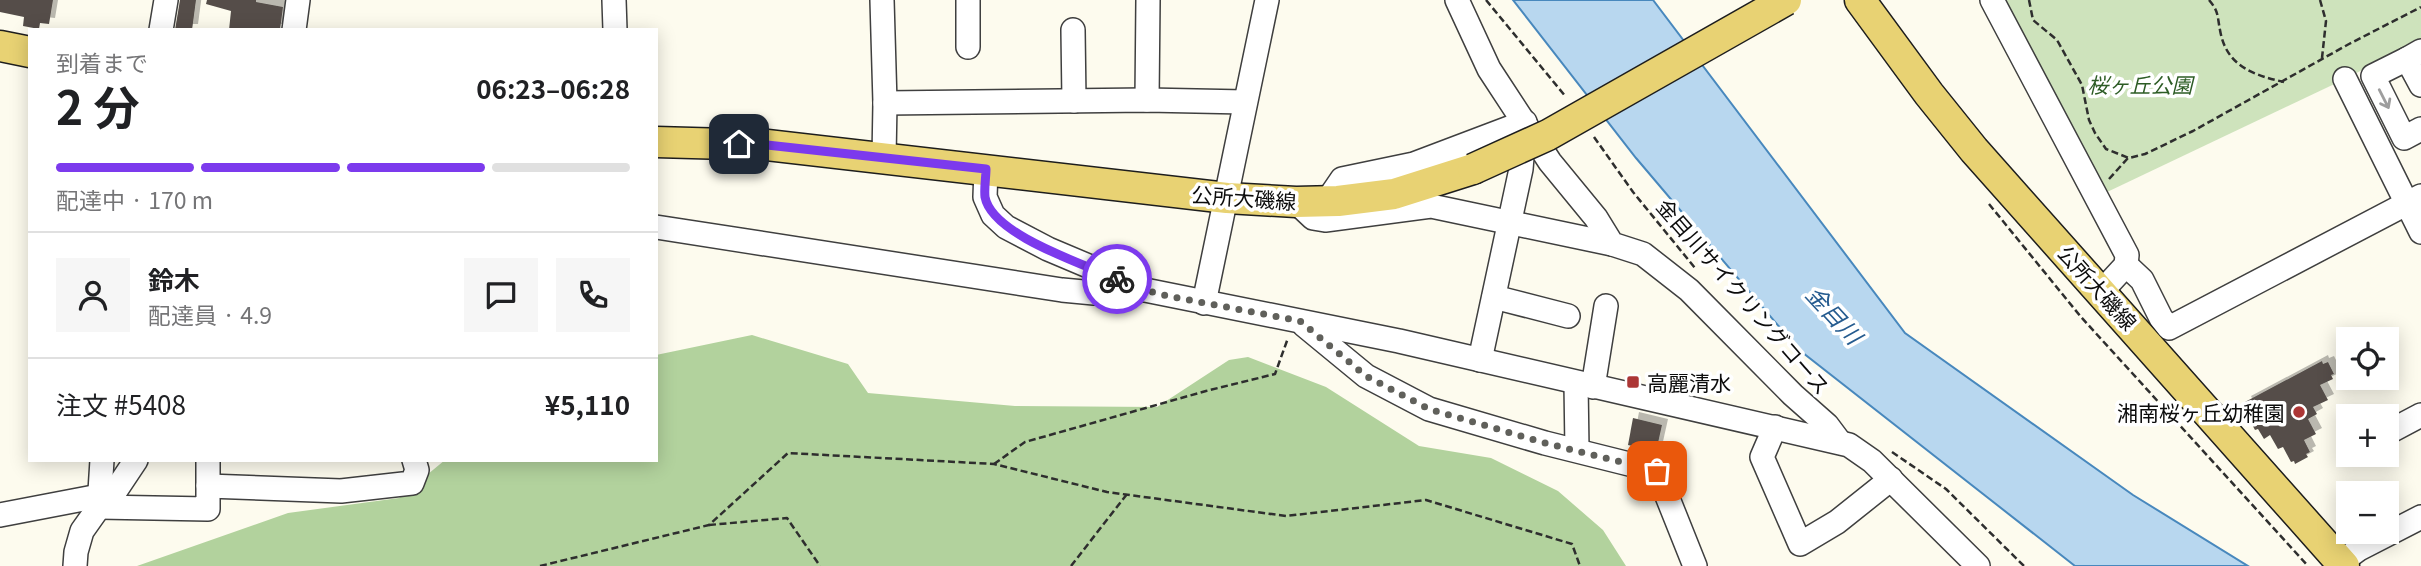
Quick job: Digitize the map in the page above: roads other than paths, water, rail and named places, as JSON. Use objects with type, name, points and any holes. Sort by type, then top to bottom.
[{"type":"main road","name":"公所大磯線","points":[[658,142],[767,145],[1227,198],[1296,202],[1394,194],[1473,169],[1548,135],[1786,0]]},
{"type":"main road","name":"公所大磯線","points":[[1860,0],[1974,150],[2343,564]]},
{"type":"main road","points":[[0,46],[28,52]]},
{"type":"street","points":[[161,28],[166,0]]},
{"type":"street","points":[[293,28],[298,0]]},
{"type":"street","points":[[614,0],[615,28]]},
{"type":"street","points":[[882,0],[884,157]]},
{"type":"street","points":[[968,0],[968,47]]},
{"type":"street","points":[[1147,100],[1148,0]]},
{"type":"street","points":[[1204,303],[1267,0]]},
{"type":"street","points":[[1457,0],[1489,69],[1550,162],[1596,218],[1612,244]]},
{"type":"street","points":[[1992,0],[2127,255],[2126,265],[2102,291]]},
{"type":"street","points":[[1073,30],[1074,101]]},
{"type":"street","points":[[2421,85],[2414,55],[2373,76],[2404,138],[2421,130]]},
{"type":"street","points":[[2345,79],[2414,200],[2421,232]]},
{"type":"street","points":[[885,103],[1147,100],[1245,102]]},
{"type":"street","points":[[1327,201],[1342,179],[1414,164],[1525,122]]},
{"type":"street","points":[[1480,360],[1521,169],[1525,122]]},
{"type":"street","points":[[986,169],[985,197],[993,215],[1006,228],[1145,290],[1399,341],[1839,441],[1865,455],[1978,566]]},
{"type":"street","points":[[2126,265],[2142,280],[2169,328],[2414,200]]},
{"type":"street","points":[[1296,202],[1313,218],[1325,220],[1431,206],[1612,244],[1643,254],[1689,290],[1769,372],[1827,425],[1839,441]]},
{"type":"street","points":[[658,227],[1062,290],[1094,293],[1145,290]]},
{"type":"street","points":[[1494,297],[1568,316]]},
{"type":"street","points":[[1577,450],[1585,385],[1606,306]]},
{"type":"street","points":[[1297,321],[1366,376],[1429,409],[1657,471],[1695,566]]},
{"type":"street","points":[[2399,427],[2421,415]]},
{"type":"street","points":[[1775,427],[1762,457],[1800,544],[1837,522],[1891,479]]},
{"type":"street","points":[[99,502],[102,462]]},
{"type":"street","points":[[75,566],[82,531],[99,502],[116,490],[135,462]]},
{"type":"street","points":[[0,515],[99,502],[208,509],[208,462]]},
{"type":"street","points":[[208,486],[341,491],[412,483],[417,470],[415,462]]},
{"type":"street","points":[[2343,564],[2359,549],[2421,517]]},
{"type":"water","name":"金目川","points":[[1513,0],[1653,0],[1905,333],[2133,495],[2248,566],[2075,566],[1798,349],[1636,158]]},
{"type":"place","name":"高麗清水","points":[[1633,382]]},
{"type":"place","name":"湘南桜ヶ丘幼稚園","points":[[2299,412]]},
{"type":"park label","name":"桜ヶ丘公園","points":[[2140,84]]}]
